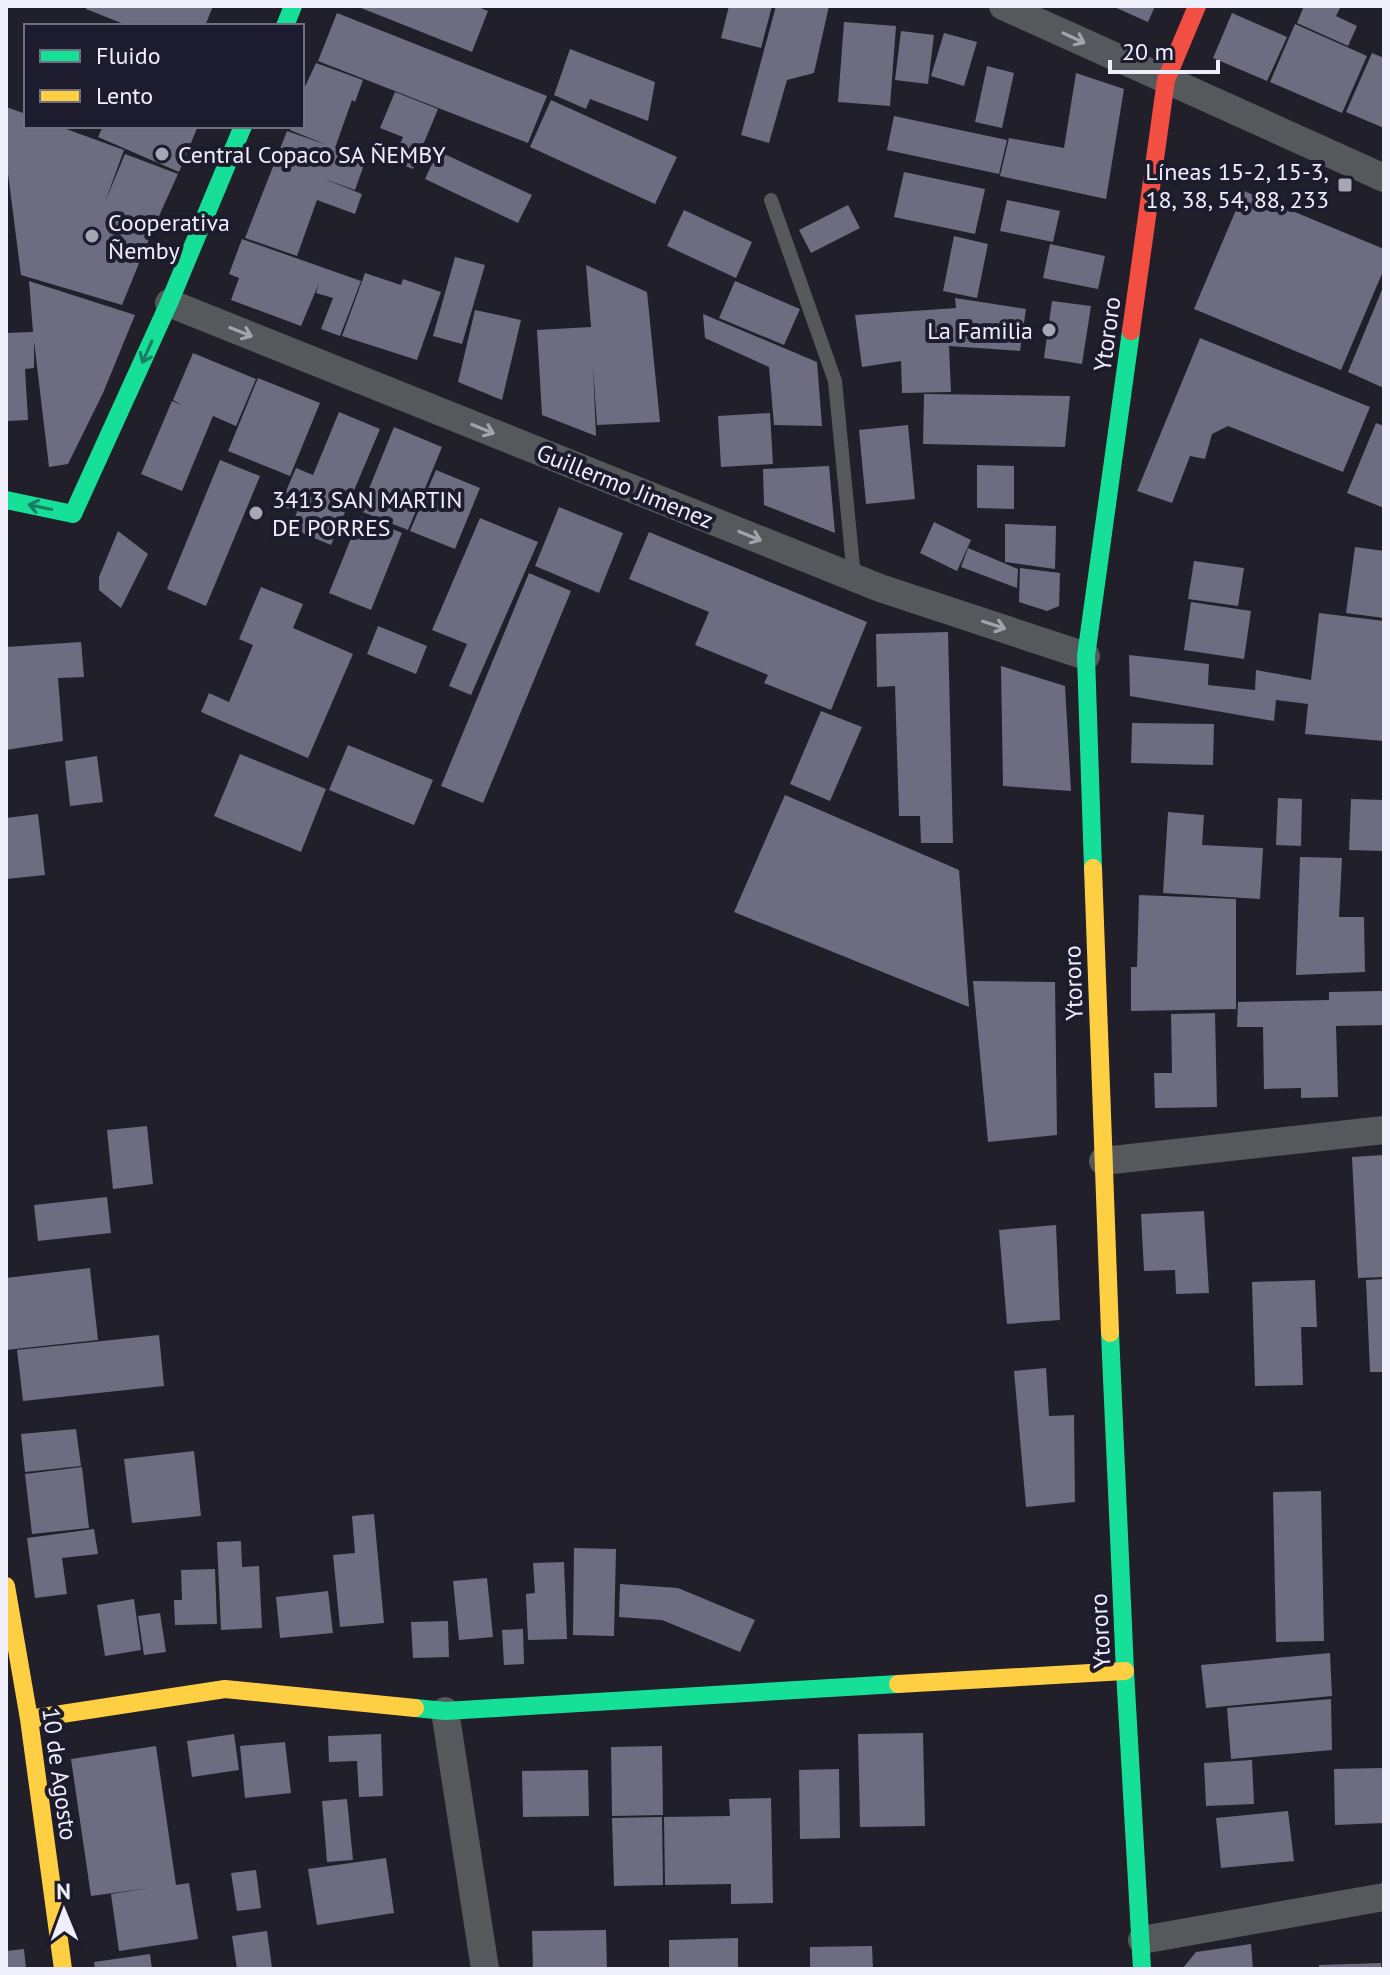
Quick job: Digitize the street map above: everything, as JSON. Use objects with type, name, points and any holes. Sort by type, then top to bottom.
[{"type":"street","points":[[1003,6],[1384,178]]},
{"type":"street","name":"Ytororo","points":[[1142,1969],[1125,1671],[1103,1161],[1086,656],[1166,80],[1197,6]]},
{"type":"street","points":[[6,500],[73,514],[169,303],[242,128]]},
{"type":"street","name":"Guillermo Jimenez","points":[[169,303],[854,577],[1086,656]]},
{"type":"street","points":[[1103,1161],[1384,1130]]},
{"type":"street","name":"10 de Agosto","points":[[6,1586],[29,1719],[63,1969]]},
{"type":"street","points":[[29,1719],[225,1689],[445,1711],[1125,1671]]},
{"type":"street","points":[[445,1711],[485,1969]]},
{"type":"street","points":[[1142,1940],[1384,1897]]},
{"type":"lane","points":[[771,200],[835,381],[854,577]]},
{"type":"building","points":[[87,6],[213,6],[206,24],[124,24],[86,9]]},
{"type":"building","points":[[356,6],[476,6],[488,11],[472,52]]},
{"type":"building","points":[[729,6],[772,6],[761,48],[721,38]]},
{"type":"building","points":[[776,6],[829,6],[814,73],[787,80],[769,143],[741,135]]},
{"type":"building","points":[[1112,6],[1155,6],[1148,22]]},
{"type":"building","points":[[1304,6],[1341,6],[1336,16],[1357,26],[1348,46],[1297,23]]},
{"type":"building","points":[[337,13],[547,96],[528,143],[318,61]]},
{"type":"building","points":[[1232,13],[1287,37],[1267,81],[1213,58]]},
{"type":"building","points":[[844,22],[896,26],[890,106],[838,102]]},
{"type":"building","points":[[1295,24],[1367,56],[1342,113],[1270,82]]},
{"type":"building","points":[[901,31],[934,35],[928,84],[895,80]]},
{"type":"building","points":[[944,33],[977,42],[964,86],[931,76]]},
{"type":"building","points":[[570,49],[655,82],[648,121],[590,99],[586,109],[554,95]]},
{"type":"building","points":[[1372,53],[1384,58],[1384,128],[1346,112]]},
{"type":"building","points":[[316,63],[363,80],[355,102],[352,100],[335,148],[366,159],[355,190],[322,178],[362,194],[355,214],[317,200],[297,256],[245,238],[287,131],[327,145],[290,130],[304,128],[304,89]]},
{"type":"building","points":[[987,66],[1014,73],[1002,128],[975,122]]},
{"type":"building","points":[[1076,73],[1124,89],[1106,199],[1000,176],[1009,138],[1064,148]]},
{"type":"building","points":[[395,92],[438,109],[413,169],[393,161],[403,137],[380,128]]},
{"type":"building","points":[[551,100],[677,157],[655,204],[530,147]]},
{"type":"building","points":[[6,107],[24,113],[24,128],[64,128],[124,150],[105,202],[125,154],[178,174],[154,227],[116,212],[153,229],[122,305],[21,275],[6,158]]},
{"type":"building","points":[[894,116],[1007,140],[999,174],[887,150]]},
{"type":"building","name":"Central Copaco SA ÑEMBY","points":[[102,128],[197,128],[179,172],[98,137]]},
{"type":"building","points":[[438,151],[532,195],[518,223],[425,179]]},
{"type":"building","points":[[904,172],[985,189],[975,234],[894,217]]},
{"type":"building","points":[[1244,191],[1384,249],[1384,269],[1341,370],[1194,309]]},
{"type":"building","points":[[1007,200],[1060,211],[1053,242],[1000,231]]},
{"type":"building","points":[[848,205],[860,228],[811,253],[799,230]]},
{"type":"building","points":[[684,210],[752,242],[736,278],[667,246]]},
{"type":"building","points":[[954,236],[988,244],[977,298],[943,291]]},
{"type":"building","points":[[242,239],[361,281],[340,336],[321,329],[333,298],[316,293],[319,283],[301,326],[231,300],[239,278],[229,274]]},
{"type":"building","points":[[1050,244],[1105,256],[1098,289],[1043,278]]},
{"type":"building","points":[[455,257],[485,265],[462,344],[433,336]]},
{"type":"building","points":[[586,265],[647,292],[660,422],[597,425],[593,366],[596,436],[542,415],[537,330],[591,327]]},
{"type":"building","points":[[365,273],[401,285],[403,279],[441,292],[417,360],[342,336]]},
{"type":"building","points":[[29,281],[135,315],[103,393],[68,464],[49,467],[34,341],[34,368],[25,369],[28,420],[6,421],[6,333],[33,332]]},
{"type":"building","points":[[735,281],[800,309],[784,345],[719,318]]},
{"type":"building","points":[[1384,285],[1384,388],[1348,372]]},
{"type":"building","points":[[955,298],[1026,309],[1020,351],[949,346],[951,392],[902,393],[901,361],[862,367],[855,315],[956,308]]},
{"type":"building","points":[[1052,301],[1091,306],[1082,364],[1044,358]]},
{"type":"building","points":[[475,310],[521,320],[502,400],[458,382]]},
{"type":"building","points":[[703,314],[817,362],[822,426],[774,425],[769,367],[705,338]]},
{"type":"building","points":[[1200,338],[1370,407],[1343,472],[1228,426],[1212,434],[1205,459],[1190,456],[1172,503],[1137,491]]},
{"type":"building","points":[[193,353],[256,379],[236,426],[213,416],[182,491],[141,474],[172,401],[182,405],[173,400]]},
{"type":"building","points":[[258,378],[320,403],[290,476],[228,451]]},
{"type":"building","points":[[924,394],[1070,396],[1065,447],[923,444]]},
{"type":"building","points":[[339,412],[380,429],[331,545],[290,528],[297,512],[280,505],[296,468],[313,475]]},
{"type":"building","points":[[770,413],[773,464],[721,467],[718,416]]},
{"type":"building","points":[[1376,423],[1384,426],[1384,508],[1347,493]]},
{"type":"building","points":[[908,425],[915,499],[866,504],[859,430]]},
{"type":"building","points":[[394,427],[442,447],[408,530],[360,511]]},
{"type":"building","points":[[220,460],[260,476],[206,606],[167,589]]},
{"type":"building","points":[[977,465],[1014,466],[1014,509],[977,508]]},
{"type":"building","points":[[829,466],[835,533],[764,505],[763,469]]},
{"type":"building","points":[[436,470],[480,488],[455,549],[410,531]]},
{"type":"building","points":[[559,507],[623,533],[599,593],[535,566]]},
{"type":"building","points":[[360,516],[402,533],[371,610],[329,593]]},
{"type":"building","points":[[480,518],[538,542],[471,695],[449,686],[467,644],[432,630]]},
{"type":"building","points":[[934,522],[971,540],[957,571],[920,553]]},
{"type":"building","points":[[1005,524],[1056,526],[1055,569],[1005,562]]},
{"type":"building","points":[[118,531],[148,554],[121,608],[99,590],[99,577]]},
{"type":"building","points":[[649,532],[867,622],[831,710],[764,683],[768,675],[695,645],[709,612],[629,579]]},
{"type":"building","points":[[1355,547],[1384,551],[1384,618],[1346,613]]},
{"type":"building","points":[[968,548],[1018,569],[1017,588],[961,567]]},
{"type":"building","points":[[1194,561],[1244,568],[1238,606],[1188,599]]},
{"type":"building","points":[[1020,568],[1060,573],[1059,606],[1047,611],[1019,602]]},
{"type":"building","points":[[529,573],[571,591],[483,803],[441,786]]},
{"type":"building","points":[[261,587],[303,604],[293,628],[353,654],[308,758],[201,712],[209,693],[229,702],[253,645],[239,639]]},
{"type":"building","points":[[1191,602],[1251,611],[1244,659],[1184,650]]},
{"type":"building","points":[[1319,613],[1384,621],[1384,741],[1305,734],[1308,704],[1276,700],[1274,721],[1130,696],[1129,655],[1209,664],[1208,685],[1255,690],[1256,670],[1311,680]]},
{"type":"building","points":[[378,626],[427,646],[416,674],[367,654]]},
{"type":"building","points":[[948,632],[953,843],[921,843],[920,816],[899,816],[895,686],[877,687],[876,634]]},
{"type":"building","points":[[81,642],[84,677],[58,678],[63,741],[6,750],[6,647]]},
{"type":"building","points":[[1001,666],[1065,686],[1071,791],[1003,786]]},
{"type":"building","points":[[821,711],[862,727],[830,801],[790,784]]},
{"type":"building","points":[[1132,723],[1214,724],[1213,765],[1131,763]]},
{"type":"building","points":[[348,745],[433,780],[414,825],[329,790]]},
{"type":"building","points":[[240,754],[326,789],[301,852],[214,816]]},
{"type":"building","points":[[97,756],[103,802],[70,806],[65,761]]},
{"type":"building","points":[[785,795],[959,870],[969,1007],[734,912]]},
{"type":"building","points":[[1278,798],[1302,799],[1301,846],[1276,845]]},
{"type":"building","points":[[1351,799],[1384,800],[1384,851],[1349,850]]},
{"type":"building","points":[[1168,812],[1204,815],[1202,845],[1263,848],[1260,899],[1163,893]]},
{"type":"building","points":[[38,814],[45,875],[6,879],[6,818]]},
{"type":"building","points":[[1300,857],[1342,858],[1339,917],[1364,917],[1365,972],[1296,975]]},
{"type":"building","points":[[1139,895],[1236,899],[1236,1009],[1131,1011],[1131,967],[1137,967]]},
{"type":"building","points":[[973,981],[1055,982],[1057,1135],[988,1142]]},
{"type":"building","points":[[1384,991],[1384,1025],[1336,1026],[1338,1097],[1301,1098],[1301,1088],[1264,1089],[1263,1027],[1237,1027],[1238,1002],[1329,1000],[1329,992]]},
{"type":"building","points":[[1215,1013],[1217,1107],[1155,1108],[1154,1073],[1172,1073],[1171,1014]]},
{"type":"building","points":[[147,1126],[153,1184],[113,1189],[107,1130]]},
{"type":"building","points":[[1384,1155],[1384,1277],[1358,1278],[1352,1157]]},
{"type":"building","points":[[107,1197],[111,1233],[38,1241],[34,1205]]},
{"type":"building","points":[[1204,1211],[1209,1293],[1176,1294],[1175,1270],[1144,1271],[1141,1214]]},
{"type":"building","points":[[1056,1225],[1060,1320],[1007,1324],[999,1230]]},
{"type":"building","points":[[90,1268],[98,1340],[6,1350],[6,1278]]},
{"type":"building","points":[[1384,1279],[1384,1372],[1370,1372],[1366,1280]]},
{"type":"building","points":[[1315,1280],[1317,1327],[1301,1327],[1303,1385],[1255,1386],[1252,1282]]},
{"type":"building","points":[[159,1335],[164,1386],[23,1401],[17,1350]]},
{"type":"building","points":[[1046,1368],[1049,1416],[1074,1415],[1075,1502],[1026,1507],[1014,1371]]},
{"type":"building","points":[[76,1429],[81,1466],[25,1472],[21,1434]]},
{"type":"building","points":[[194,1451],[201,1516],[132,1523],[124,1459]]},
{"type":"building","points":[[82,1467],[89,1528],[32,1534],[25,1474]]},
{"type":"building","points":[[1321,1491],[1324,1641],[1276,1642],[1273,1492]]},
{"type":"building","points":[[374,1514],[384,1623],[340,1627],[333,1555],[355,1553],[352,1516]]},
{"type":"building","points":[[94,1529],[98,1554],[62,1558],[67,1594],[35,1598],[27,1538]]},
{"type":"building","points":[[241,1541],[242,1567],[259,1566],[262,1628],[221,1630],[217,1542]]},
{"type":"building","points":[[574,1548],[616,1549],[614,1636],[573,1635]]},
{"type":"building","points":[[564,1562],[567,1639],[528,1640],[526,1594],[535,1593],[533,1563]]},
{"type":"building","points":[[215,1569],[217,1624],[175,1625],[174,1600],[182,1600],[181,1570]]},
{"type":"building","points":[[487,1578],[493,1637],[459,1640],[453,1581]]},
{"type":"building","points":[[620,1584],[678,1588],[755,1620],[740,1652],[662,1620],[619,1617]]},
{"type":"building","points":[[328,1591],[333,1633],[280,1638],[276,1597]]},
{"type":"building","points":[[134,1599],[141,1650],[105,1656],[97,1605]]},
{"type":"building","points":[[160,1613],[166,1652],[144,1655],[138,1616]]},
{"type":"building","points":[[448,1621],[449,1657],[413,1658],[411,1622]]},
{"type":"building","points":[[523,1629],[524,1664],[504,1665],[502,1630]]},
{"type":"building","points":[[1330,1653],[1332,1696],[1206,1708],[1201,1665]]},
{"type":"building","points":[[1331,1699],[1332,1750],[1231,1759],[1227,1708]]},
{"type":"building","points":[[923,1733],[925,1826],[860,1827],[858,1734]]},
{"type":"building","points":[[234,1734],[239,1770],[192,1777],[187,1741]]},
{"type":"building","points":[[381,1734],[383,1796],[359,1797],[357,1761],[329,1762],[328,1736]]},
{"type":"building","points":[[285,1742],[291,1793],[245,1798],[240,1746]]},
{"type":"building","points":[[156,1746],[176,1885],[189,1883],[198,1939],[119,1951],[111,1894],[149,1888],[91,1896],[71,1759]]},
{"type":"building","points":[[662,1746],[663,1815],[612,1816],[611,1747]]},
{"type":"building","points":[[1252,1760],[1254,1804],[1206,1806],[1204,1763]]},
{"type":"building","points":[[1384,1768],[1384,1823],[1335,1825],[1334,1769]]},
{"type":"building","points":[[839,1769],[840,1838],[800,1839],[799,1770]]},
{"type":"building","points":[[588,1770],[589,1816],[523,1817],[522,1771]]},
{"type":"building","points":[[771,1798],[773,1903],[731,1904],[731,1884],[665,1885],[664,1817],[730,1816],[729,1799]]},
{"type":"building","points":[[347,1799],[353,1860],[327,1862],[322,1801]]},
{"type":"building","points":[[1288,1811],[1294,1861],[1221,1868],[1216,1818]]},
{"type":"building","points":[[662,1817],[663,1885],[614,1886],[612,1818]]},
{"type":"building","points":[[386,1858],[394,1913],[317,1925],[308,1869]]},
{"type":"building","points":[[256,1870],[261,1908],[237,1911],[231,1873]]},
{"type":"building","points":[[606,1930],[607,1969],[533,1969],[532,1931]]},
{"type":"building","points":[[267,1931],[272,1968],[237,1969],[232,1936]]},
{"type":"building","points":[[738,1938],[738,1969],[669,1969],[669,1940]]},
{"type":"building","points":[[1251,1944],[1253,1969],[1182,1969],[1196,1952]]},
{"type":"building","points":[[872,1946],[873,1969],[810,1969],[810,1947]]},
{"type":"building","points":[[24,1949],[26,1969],[6,1969],[6,1951]]},
{"type":"building","points":[[150,1954],[152,1969],[95,1969],[94,1962]]},
{"type":"building","points":[[1381,1963],[1381,1969],[1319,1969],[1319,1965]]},
{"type":"traffic: fast","points":[[286,24],[293,6]]},
{"type":"traffic: fast","points":[[6,500],[73,514],[169,303],[242,128]]},
{"type":"traffic: fast","points":[[1093,868],[1086,656],[1131,331]]},
{"type":"traffic: fast","points":[[1110,1333],[1142,1969]]},
{"type":"traffic: fast","points":[[415,1708],[445,1711],[898,1684]]},
{"type":"traffic: slow","points":[[1093,868],[1110,1333]]},
{"type":"traffic: slow","points":[[6,1586],[29,1719],[63,1969]]},
{"type":"traffic: slow","points":[[898,1684],[1125,1671]]},
{"type":"traffic: slow","points":[[29,1719],[225,1689],[415,1708]]},
{"type":"traffic: jam","points":[[1131,331],[1166,80],[1197,6]]},
{"type":"place","name":"Central Copaco SA ÑEMBY","points":[[162,154]]},
{"type":"place","name":"Líneas 15-2, 15-3, 18, 38, 54, 88, 233","points":[[1345,185]]},
{"type":"place","name":"Cooperativa Ñemby","points":[[92,236]]},
{"type":"place","name":"La Familia","points":[[1049,330]]},
{"type":"place","name":"3413 SAN MARTIN DE PORRES","points":[[256,513]]}]
